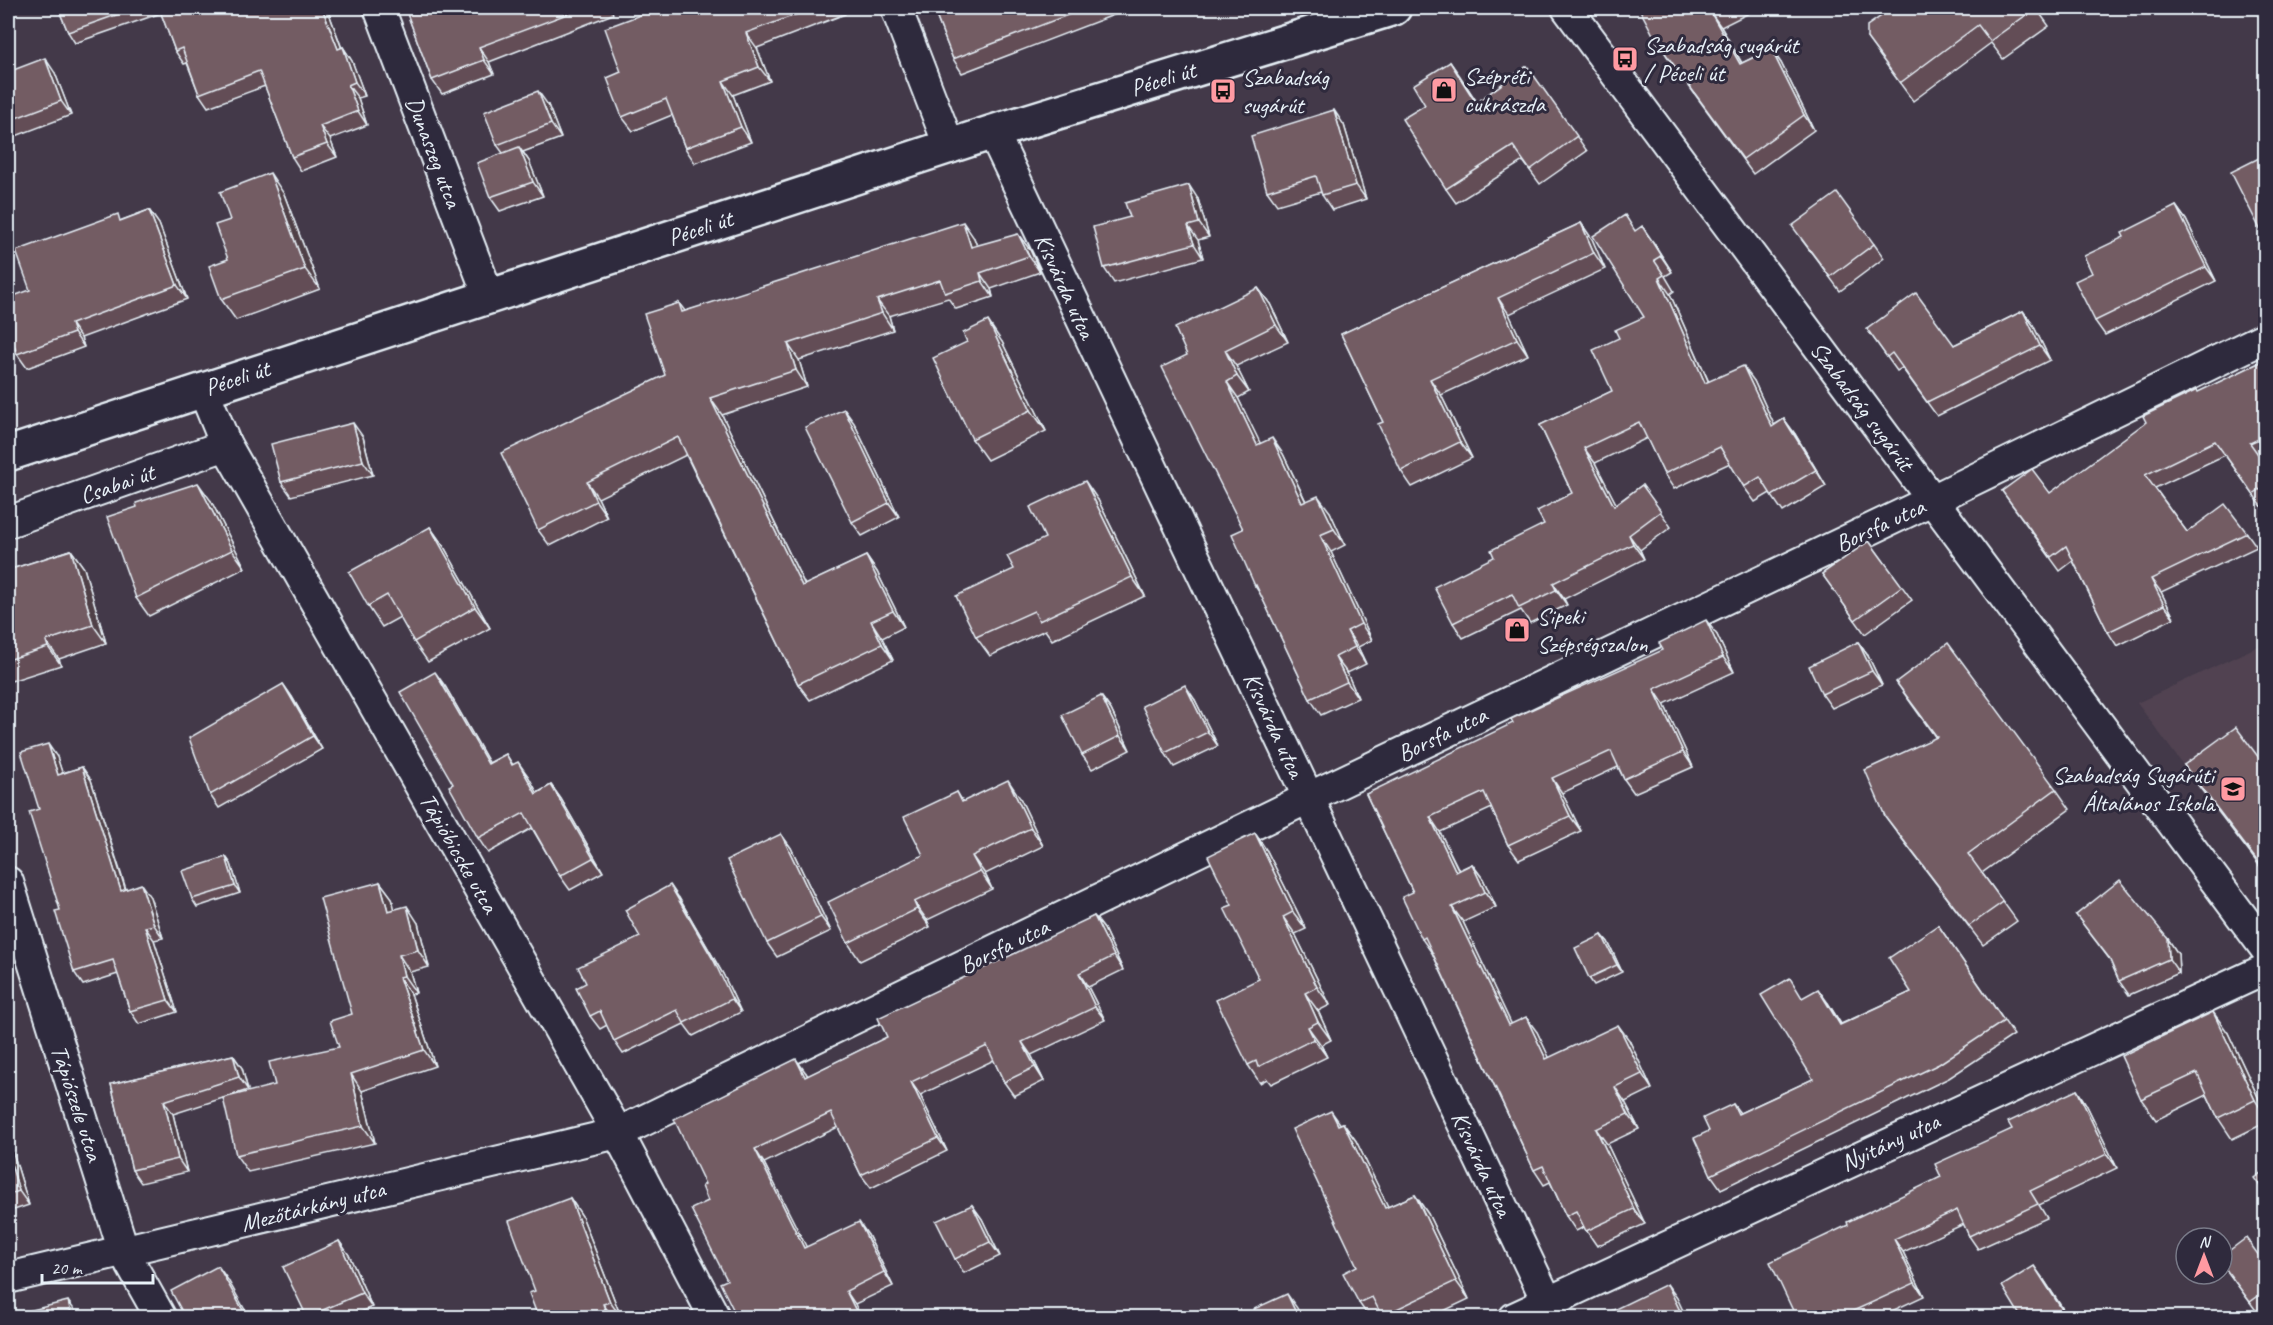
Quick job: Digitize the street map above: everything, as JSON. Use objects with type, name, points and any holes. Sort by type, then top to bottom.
[{"type":"main road","name":"Péceli út","points":[[8,454],[950,148],[993,132],[1394,8]]},
{"type":"street","name":"Dunaszeg utca","points":[[379,8],[489,297]]},
{"type":"street","points":[[896,8],[950,148]]},
{"type":"street","name":"Szabadság sugárút","points":[[1567,8],[2265,949]]},
{"type":"street","name":"Kisvárda utca","points":[[993,132],[1551,1309]]},
{"type":"street","name":"Borsfa utca","points":[[618,1133],[1308,798],[1932,500],[2265,337]]},
{"type":"street","name":"Tápióbicske utca","points":[[203,389],[226,445],[618,1133],[715,1317]]},
{"type":"street","name":"Csabai út","points":[[8,522],[226,445]]},
{"type":"street","name":"Tápiószele utca","points":[[8,882],[124,1252],[160,1317]]},
{"type":"street","name":"Nyitány utca","points":[[1514,1317],[1551,1309],[2265,969]]},
{"type":"street","name":"Mezőtárkány utca","points":[[8,1278],[618,1133]]},
{"type":"shaded area","name":"Szabadság Sugárúti Általános Iskola","points":[[2265,643],[2265,875],[2137,703]]},
{"type":"building","points":[[58,8],[136,8],[68,32]]},
{"type":"building","points":[[159,8],[322,8],[338,49],[343,47],[355,82],[348,85],[358,111],[320,126],[327,144],[292,157],[259,71],[199,94],[182,48],[175,51]]},
{"type":"building","points":[[405,8],[583,8],[479,47],[484,60],[432,80]]},
{"type":"building","points":[[659,8],[814,8],[746,33],[759,67],[723,81],[741,127],[685,148],[666,99],[622,117],[607,78],[621,72],[605,28]]},
{"type":"building","points":[[933,8],[1086,8],[953,59]]},
{"type":"building","points":[[1639,8],[1721,8],[1711,13],[1740,64],[1771,49],[1804,115],[1743,159],[1657,42]]},
{"type":"building","points":[[1893,8],[2036,8],[1990,41],[1978,25],[1900,83],[1867,38],[1867,26]]},
{"type":"building","points":[[45,58],[61,101],[8,121],[8,72]]},
{"type":"building","points":[[1450,62],[1476,103],[1527,66],[1577,136],[1530,170],[1513,146],[1446,189],[1402,119],[1425,105],[1413,85]]},
{"type":"building","points":[[538,91],[551,124],[497,145],[484,112]]},
{"type":"building","points":[[1334,110],[1356,185],[1322,195],[1316,176],[1267,191],[1251,136]]},
{"type":"building","points":[[519,147],[533,182],[490,197],[477,163]]},
{"type":"building","points":[[2265,155],[2265,239],[2231,172]]},
{"type":"building","points":[[270,173],[305,269],[221,299],[209,266],[228,259],[215,225],[230,220],[220,192]]},
{"type":"building","points":[[1189,185],[1199,223],[1188,226],[1194,244],[1104,268],[1093,227],[1130,217],[1125,203]]},
{"type":"building","points":[[1837,193],[1874,244],[1830,277],[1792,226]]},
{"type":"building","points":[[2176,206],[2206,267],[2095,321],[2075,281],[2092,273],[2084,256],[2124,237],[2122,233]]},
{"type":"building","points":[[149,210],[177,285],[71,324],[74,333],[17,354],[8,328],[8,298],[30,290],[16,251],[118,214],[120,221]]},
{"type":"building","points":[[1625,215],[1635,231],[1642,226],[1661,256],[1654,260],[1664,275],[1659,278],[1705,383],[1743,366],[1772,427],[1784,419],[1816,470],[1772,496],[1760,477],[1744,487],[1720,447],[1664,474],[1639,422],[1584,448],[1614,506],[1642,485],[1661,511],[1629,535],[1633,544],[1553,583],[1556,590],[1519,608],[1512,594],[1453,623],[1434,587],[1494,557],[1491,550],[1544,524],[1537,511],[1572,493],[1540,425],[1612,391],[1593,350],[1619,338],[1615,330],[1644,317],[1593,236]]},
{"type":"building","points":[[963,222],[971,247],[1018,234],[1029,256],[980,273],[982,281],[945,293],[940,280],[877,300],[882,313],[788,344],[796,370],[710,398],[802,586],[866,556],[893,611],[871,621],[882,644],[798,684],[678,437],[587,482],[596,501],[538,530],[501,453],[665,375],[644,314],[679,303],[682,312]]},
{"type":"building","points":[[1581,223],[1594,253],[1498,298],[1517,339],[1430,379],[1460,442],[1401,471],[1378,424],[1383,422],[1341,334]]},
{"type":"building","points":[[1258,288],[1276,325],[1225,350],[1237,376],[1227,382],[1257,445],[1272,438],[1302,503],[1318,496],[1334,529],[1320,535],[1361,624],[1347,631],[1355,647],[1335,657],[1347,682],[1310,699],[1232,534],[1243,529],[1162,367],[1187,355],[1175,328]]},
{"type":"building","points":[[1916,293],[1954,345],[2023,311],[2040,346],[1927,402],[1892,353],[1887,357],[1867,329]]},
{"type":"building","points":[[988,321],[1031,410],[972,439],[933,358],[967,342],[963,333]]},
{"type":"building","points":[[2265,360],[2265,436],[2250,443],[2265,464],[2265,486],[2253,494],[2215,441],[2145,475],[2187,532],[2225,504],[2247,533],[2151,579],[2164,605],[2108,632],[2066,546],[2051,557],[2002,491],[2032,469],[2050,493],[2146,422],[2143,416]]},
{"type":"building","points":[[844,409],[889,503],[852,522],[805,427]]},
{"type":"building","points":[[353,423],[363,461],[281,482],[271,444]]},
{"type":"building","points":[[1085,481],[1132,577],[1039,621],[1034,611],[976,637],[956,596],[1014,569],[1007,556],[1045,538],[1030,507]]},
{"type":"building","points":[[198,483],[232,550],[136,598],[107,517],[137,507],[136,503]]},
{"type":"building","points":[[430,527],[475,607],[414,642],[387,595],[368,606],[349,572]]},
{"type":"building","points":[[1869,541],[1902,586],[1855,620],[1822,574]]},
{"type":"building","points":[[71,550],[93,625],[46,641],[48,647],[8,660],[8,570]]},
{"type":"building","points":[[1706,620],[1723,657],[1654,689],[1683,752],[1624,779],[1611,751],[1552,778],[1570,816],[1508,845],[1484,792],[1430,817],[1456,872],[1472,864],[1485,892],[1452,907],[1509,1025],[1526,1017],[1546,1059],[1618,1025],[1642,1074],[1615,1087],[1628,1114],[1596,1129],[1634,1209],[1586,1231],[1576,1211],[1566,1216],[1543,1166],[1534,1170],[1425,937],[1422,939],[1402,897],[1413,892],[1366,794],[1513,723],[1511,719],[1663,650],[1659,643]]},
{"type":"building","points":[[1858,642],[1872,671],[1822,694],[1809,666]]},
{"type":"building","points":[[1948,643],[2056,789],[1968,854],[2003,902],[1969,926],[1885,816],[1865,770],[1937,737],[1896,682]]},
{"type":"building","points":[[435,672],[488,764],[506,754],[512,765],[518,762],[536,794],[551,785],[593,858],[560,876],[524,813],[478,838],[449,786],[453,784],[400,692]]},
{"type":"building","points":[[283,684],[313,736],[210,795],[189,738]]},
{"type":"building","points":[[1185,685],[1208,732],[1165,753],[1142,706]]},
{"type":"building","points":[[1101,696],[1120,736],[1082,755],[1062,715]]},
{"type":"building","points":[[2236,727],[2265,766],[2265,869],[2184,765]]},
{"type":"building","points":[[48,744],[58,775],[82,767],[121,891],[141,884],[154,925],[145,927],[168,1000],[130,1011],[113,960],[74,972],[55,911],[60,910],[29,812],[39,809],[21,752]]},
{"type":"building","points":[[1008,780],[1031,828],[972,856],[980,871],[914,902],[917,909],[848,943],[828,902],[923,855],[904,817],[957,792],[962,802]]},
{"type":"building","points":[[1255,833],[1293,912],[1283,917],[1317,987],[1305,993],[1318,1022],[1308,1027],[1314,1039],[1258,1067],[1256,1061],[1248,1065],[1216,1000],[1259,979],[1224,908],[1232,905],[1208,856]]},
{"type":"building","points":[[781,834],[821,917],[767,943],[727,860]]},
{"type":"building","points":[[226,857],[235,886],[192,899],[182,871]]},
{"type":"building","points":[[2120,880],[2168,939],[2169,959],[2119,981],[2109,958],[2076,915]]},
{"type":"building","points":[[380,882],[388,911],[407,906],[418,950],[399,955],[404,976],[399,977],[424,1050],[351,1074],[363,1126],[236,1155],[223,1098],[275,1085],[269,1062],[339,1047],[330,1021],[352,1014],[320,898]]},
{"type":"building","points":[[670,885],[714,961],[732,999],[684,1023],[677,1010],[614,1041],[600,1011],[590,1016],[576,988],[586,983],[578,967],[640,937],[625,910]]},
{"type":"building","points":[[1094,916],[1114,956],[1079,973],[1095,1007],[1022,1042],[1035,1067],[1004,1082],[987,1046],[911,1082],[938,1138],[861,1175],[831,1113],[755,1149],[804,1248],[859,1222],[884,1272],[846,1291],[859,1317],[737,1317],[720,1283],[727,1280],[691,1209],[708,1201],[702,1186],[705,1184],[674,1119],[796,1059],[805,1077],[887,1037],[878,1018]]},
{"type":"building","points":[[1938,925],[2004,1021],[1939,1064],[1711,1175],[1694,1138],[1709,1131],[1703,1118],[1733,1104],[1738,1114],[1813,1079],[1761,995],[1790,978],[1802,998],[1818,989],[1840,1025],[1911,992],[1889,958]]},
{"type":"building","points":[[1602,935],[1617,965],[1589,978],[1575,948]]},
{"type":"building","points":[[2213,1012],[2255,1100],[2218,1118],[2197,1073],[2141,1099],[2121,1056]]},
{"type":"building","points":[[233,1055],[239,1077],[164,1101],[178,1159],[132,1170],[111,1084]]},
{"type":"building","points":[[2077,1090],[2107,1154],[2030,1191],[2038,1204],[1969,1236],[1957,1210],[1894,1239],[1915,1283],[1840,1317],[1796,1317],[1770,1262],[1941,1177],[1935,1164],[2012,1129],[2008,1122]]},
{"type":"building","points":[[1331,1111],[1338,1125],[1343,1123],[1385,1208],[1415,1195],[1456,1281],[1382,1316],[1372,1297],[1359,1303],[1343,1273],[1357,1266],[1292,1129]]},
{"type":"building","points":[[8,1154],[19,1191],[8,1195]]},
{"type":"building","points":[[2265,1170],[2265,1193],[2254,1178]]},
{"type":"building","points":[[570,1198],[610,1302],[603,1304],[608,1317],[538,1317],[529,1293],[535,1291],[509,1221]]},
{"type":"building","points":[[972,1205],[990,1242],[955,1259],[936,1221]]},
{"type":"building","points":[[2246,1238],[2265,1264],[2265,1291],[2250,1302],[2234,1280],[2234,1247]]},
{"type":"building","points":[[339,1241],[362,1293],[307,1317],[283,1267]]},
{"type":"building","points":[[218,1266],[245,1314],[239,1317],[185,1317],[171,1291]]},
{"type":"building","points":[[2034,1266],[2063,1311],[2052,1317],[2021,1317],[2002,1286]]},
{"type":"building","points":[[1667,1284],[1683,1317],[1612,1317],[1609,1312]]},
{"type":"building","points":[[1287,1294],[1298,1317],[1258,1317],[1254,1309]]},
{"type":"building","points":[[68,1301],[72,1317],[8,1317],[8,1316]]},
{"type":"place","name":"Szabadság sugárút / Péceli út","points":[[1625,59]]},
{"type":"place","name":"Szépréti cukrászda","points":[[1444,90]]},
{"type":"place","name":"Szabadság sugárút","points":[[1223,91]]},
{"type":"place","name":"Sipeki Szépségszalon","points":[[1517,630]]},
{"type":"place","name":"Szabadság Sugárúti Általános Iskola","points":[[2233,789]]}]
